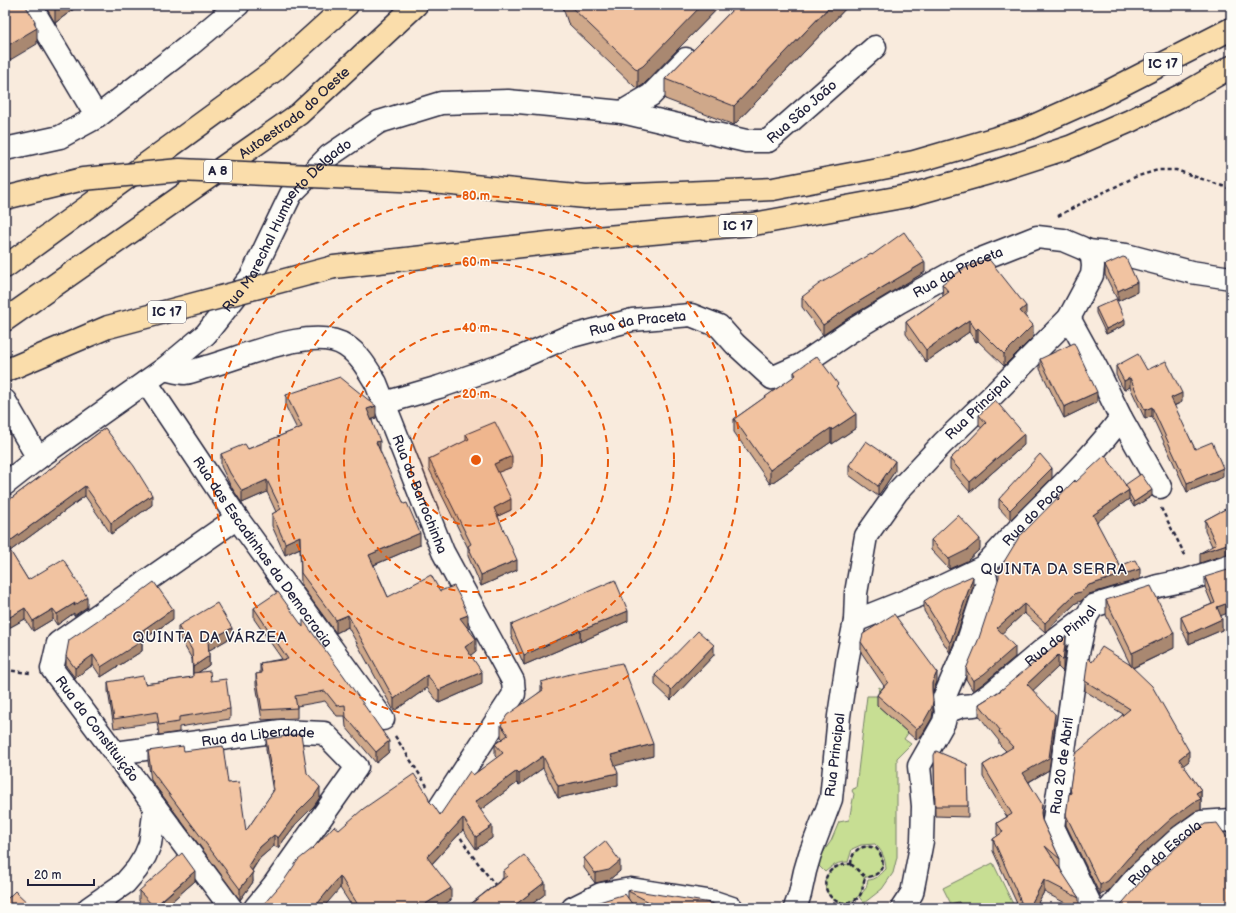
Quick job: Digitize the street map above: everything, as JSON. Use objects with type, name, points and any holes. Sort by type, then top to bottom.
[{"type":"highway","points":[[5,267],[275,70],[347,5]]},
{"type":"highway","name":"Autoestrada do Oeste","points":[[5,320],[299,114],[416,5]]},
{"type":"highway","name":"IC 17","points":[[5,198],[83,179],[180,170],[422,181],[586,197],[773,189],[914,162],[1027,129],[1096,98],[1231,29]]},
{"type":"highway","name":"IC 17","points":[[5,371],[108,327],[334,267],[584,239],[754,224],[907,196],[996,171],[1070,147],[1130,121],[1184,94],[1231,67]]},
{"type":"street","points":[[30,5],[97,117]]},
{"type":"street","points":[[5,149],[60,137],[97,117],[190,45],[238,5]]},
{"type":"street","points":[[622,112],[651,95],[700,44]]},
{"type":"street","name":"Rua São João","points":[[622,112],[746,142],[768,141],[875,47]]},
{"type":"street","name":"Rua Marechal Humberto Delgado","points":[[5,484],[38,458],[164,369],[206,334],[251,277],[291,194],[329,156],[379,122],[441,103],[508,101],[622,112]]},
{"type":"street","points":[[1036,237],[1062,240],[1088,251],[1126,255],[1191,272],[1231,278]]},
{"type":"street","name":"Rua da Praceta","points":[[384,403],[439,387],[503,365],[565,338],[632,320],[691,315],[719,326],[735,344],[772,378],[801,365],[851,331],[899,302],[966,265],[1036,237]]},
{"type":"street","name":"Rua Principal","points":[[795,908],[809,860],[831,799],[839,716],[855,621],[856,593],[866,536],[897,492],[943,443],[1069,318],[1092,275],[1092,257],[1088,251]]},
{"type":"street","points":[[1069,318],[1097,369],[1121,418],[1160,487]]},
{"type":"street","name":"Rua da Barrochinha","points":[[164,369],[185,373],[215,365],[272,346],[307,338],[333,339],[346,346],[363,362],[376,383],[443,552],[513,681],[514,694],[440,807]]},
{"type":"street","name":"Rua das Escadinhas da Democracia","points":[[146,382],[237,518],[383,719]]},
{"type":"street","points":[[5,401],[38,458]]},
{"type":"street","name":"Rua do Poço","points":[[983,567],[1026,521],[1075,474],[1110,434],[1121,418]]},
{"type":"street","name":"Rua da Constituição","points":[[231,908],[52,669],[58,643],[237,518]]},
{"type":"street","name":"Rua do Pinhal","points":[[946,712],[962,706],[974,705],[992,693],[1044,649],[1086,617],[1093,606],[1231,566]]},
{"type":"street","points":[[855,621],[943,586],[983,567],[987,583],[967,644],[944,698],[946,712],[944,722],[919,766],[923,806],[922,841],[912,893],[902,908]]},
{"type":"street","name":"Rua 20 de Abril","points":[[1086,617],[1078,653],[1053,827],[1092,908]]},
{"type":"street","name":"Rua da Liberdade","points":[[115,753],[281,731],[324,733],[357,767],[273,886],[255,908]]},
{"type":"street","points":[[90,908],[125,883],[137,869],[150,844],[156,807]]},
{"type":"street","name":"Rua da Escola","points":[[1110,908],[1137,876],[1180,837],[1201,822],[1231,820]]},
{"type":"street","points":[[573,908],[601,894],[631,889],[714,902],[732,908]]},
{"type":"path","points":[[1036,237],[1047,223],[1082,203],[1135,177],[1158,170],[1176,170],[1231,189]]},
{"type":"path","points":[[1160,487],[1158,502],[1196,577]]},
{"type":"path","points":[[871,846],[876,848],[883,859],[882,869],[876,875],[871,877],[865,877],[851,864],[854,852],[859,848],[871,846]]},
{"type":"path","points":[[851,864],[836,866],[827,874],[825,886],[826,892],[830,897],[835,901],[846,903],[853,901],[859,897],[865,877]]},
{"type":"path","points":[[853,901],[857,908]]},
{"type":"green space","points":[[879,687],[888,692],[877,705],[908,733],[904,739],[911,744],[897,758],[897,857],[893,873],[882,889],[864,903],[859,897],[866,888],[868,880],[876,878],[886,869],[883,855],[875,844],[861,845],[852,849],[848,862],[836,864],[825,872],[816,863],[831,841],[839,822],[849,820],[854,794],[852,791],[856,788],[867,696],[878,696]]},
{"type":"green space","points":[[871,846],[879,851],[881,855],[883,864],[881,869],[874,876],[865,877],[861,892],[854,899],[849,902],[841,903],[835,900],[826,890],[826,878],[830,872],[838,866],[851,864],[853,855],[859,848]]},
{"type":"green space","points":[[993,863],[1015,908],[953,908],[943,888]]},
{"type":"building","points":[[5,5],[25,5],[35,21],[34,22],[37,28],[5,47]]},
{"type":"building","points":[[569,5],[702,5],[643,66],[638,69],[635,68]]},
{"type":"building","points":[[737,5],[831,5],[734,106],[665,79]]},
{"type":"building","points":[[904,232],[925,262],[848,308],[823,325],[802,297],[819,284],[871,254],[872,255]]},
{"type":"building","points":[[1123,257],[1126,258],[1137,282],[1118,291],[1105,265]]},
{"type":"building","points":[[988,258],[1026,306],[1020,311],[1033,325],[1004,354],[978,328],[976,330],[969,320],[926,350],[906,322],[949,292],[942,284],[963,269]]},
{"type":"building","points":[[1116,299],[1125,320],[1106,329],[1096,308]]},
{"type":"building","points":[[1074,343],[1097,392],[1064,407],[1040,359]]},
{"type":"building","points":[[1138,354],[1147,370],[1166,361],[1182,393],[1171,398],[1195,449],[1212,442],[1223,468],[1187,483],[1152,407],[1145,410],[1130,378],[1124,381],[1116,366]]},
{"type":"building","points":[[817,356],[838,384],[836,386],[856,414],[832,430],[831,428],[770,470],[734,419],[796,375],[794,372]]},
{"type":"building","points":[[340,377],[376,406],[367,409],[380,441],[376,442],[404,504],[407,503],[420,533],[369,555],[388,597],[431,575],[440,591],[454,586],[468,615],[460,618],[476,639],[465,647],[482,672],[439,690],[427,675],[394,699],[348,615],[336,620],[301,573],[300,536],[285,543],[272,514],[281,509],[267,480],[242,491],[230,473],[221,454],[245,444],[248,449],[302,427],[286,395]]},
{"type":"building","points":[[995,400],[1024,434],[970,482],[950,459],[986,423],[979,415]]},
{"type":"building","points":[[495,422],[512,456],[494,464],[511,499],[494,508],[517,560],[481,575],[468,546],[471,544],[429,459],[469,439],[466,434]]},
{"type":"building","points":[[105,428],[134,466],[152,495],[111,523],[85,486],[6,544],[28,580],[63,559],[87,597],[74,606],[75,603],[57,614],[53,609],[33,621],[25,608],[5,620],[5,503]]},
{"type":"building","points":[[866,441],[895,461],[878,486],[849,465]]},
{"type":"building","points":[[1040,454],[1052,468],[1010,510],[999,499]]},
{"type":"building","points":[[1105,455],[1129,490],[1093,515],[1120,566],[1135,560],[1140,569],[1089,585],[1081,592],[1076,593],[1045,623],[1024,604],[997,628],[1015,647],[984,674],[973,681],[966,669],[979,638],[999,577],[999,570],[1019,537],[1075,480],[1076,482]]},
{"type":"building","points":[[1141,474],[1152,490],[1134,502],[1125,485]]},
{"type":"building","points":[[1231,506],[1231,544],[1200,553],[1216,544],[1205,520]]},
{"type":"building","points":[[958,515],[980,539],[967,550],[949,559],[931,540]]},
{"type":"building","points":[[1231,569],[1231,602],[1217,607],[1222,619],[1189,634],[1181,617],[1215,603],[1205,577]]},
{"type":"building","points":[[972,576],[973,577],[950,643],[924,601],[945,588]]},
{"type":"building","points":[[615,580],[628,611],[580,630],[524,655],[511,625]]},
{"type":"building","points":[[154,582],[173,609],[137,634],[142,641],[101,667],[93,655],[75,668],[66,656],[69,640],[120,607]]},
{"type":"building","points":[[1151,586],[1174,633],[1132,653],[1106,600]]},
{"type":"building","points":[[278,592],[303,627],[303,620],[389,741],[376,752],[346,717],[345,705],[337,706],[325,691],[295,696],[297,708],[262,710],[256,674],[262,673],[260,663],[288,659],[254,608]]},
{"type":"building","points":[[217,603],[232,628],[208,641],[209,656],[193,667],[192,650],[178,626]]},
{"type":"building","points":[[894,614],[937,672],[932,683],[932,707],[922,725],[916,729],[877,695],[888,682],[861,642],[863,634]]},
{"type":"building","points":[[698,631],[714,645],[671,690],[655,675]]},
{"type":"building","points":[[1066,636],[1063,660],[1058,655],[1027,684],[1055,714],[1049,758],[1023,773],[1042,804],[1042,820],[1060,859],[1045,846],[1079,898],[1044,880],[1029,908],[1023,908],[1019,902],[1022,904],[993,839],[1003,832],[997,823],[1012,814],[983,765],[1013,747],[999,732],[1000,730],[979,704],[1000,691]]},
{"type":"building","points":[[1102,647],[1129,664],[1152,686],[1189,751],[1179,759],[1201,790],[1196,793],[1201,799],[1194,802],[1172,818],[1129,857],[1108,881],[1100,885],[1066,815],[1069,794],[1071,793],[1070,787],[1075,754],[1130,709],[1085,681],[1088,658],[1092,662]]},
{"type":"building","points":[[622,663],[653,744],[611,755],[618,773],[558,786],[543,756],[519,773],[517,771],[475,802],[492,826],[476,837],[463,818],[427,857],[451,888],[419,908],[360,908],[340,876],[314,908],[262,908],[298,860],[313,848],[334,826],[339,830],[363,809],[414,774],[428,796],[429,801],[440,815],[470,771],[473,775],[503,753],[495,744],[508,735],[501,725],[507,715],[543,690],[541,682],[578,672]]},
{"type":"building","points":[[210,671],[211,681],[226,679],[230,709],[179,717],[179,722],[159,725],[157,712],[114,719],[108,682],[143,676],[145,684],[193,677],[193,673]]},
{"type":"building","points":[[301,734],[307,773],[320,787],[314,796],[295,815],[278,838],[274,835],[260,847],[248,866],[253,872],[240,889],[151,770],[148,751],[183,746],[184,751],[223,746],[228,783],[239,782],[246,831],[274,790],[266,739]]},
{"type":"building","points":[[936,751],[967,764],[968,806],[935,806],[934,755]]},
{"type":"building","points":[[1217,823],[1231,843],[1231,908],[1118,908],[1146,875],[1188,837],[1205,824]]},
{"type":"building","points":[[605,841],[620,861],[609,870],[595,873],[584,858]]},
{"type":"building","points":[[182,853],[195,871],[154,907],[139,891]]},
{"type":"building","points":[[524,855],[545,882],[511,908],[462,908],[466,905],[467,907],[507,876],[503,871]]},
{"type":"building","points":[[631,890],[711,903],[724,908],[661,908],[628,891]]},
{"type":"building","points":[[15,891],[33,908],[5,908],[5,901]]},
{"type":"building","points":[[625,894],[635,908],[580,908],[583,907]]},
{"type":"building","points":[[959,902],[960,908],[935,907]]},
{"type":"district","name":"QUINTA DA SERRA","points":[[1054,569]]},
{"type":"district","name":"QUINTA DA VÁRZEA","points":[[210,637]]}]
